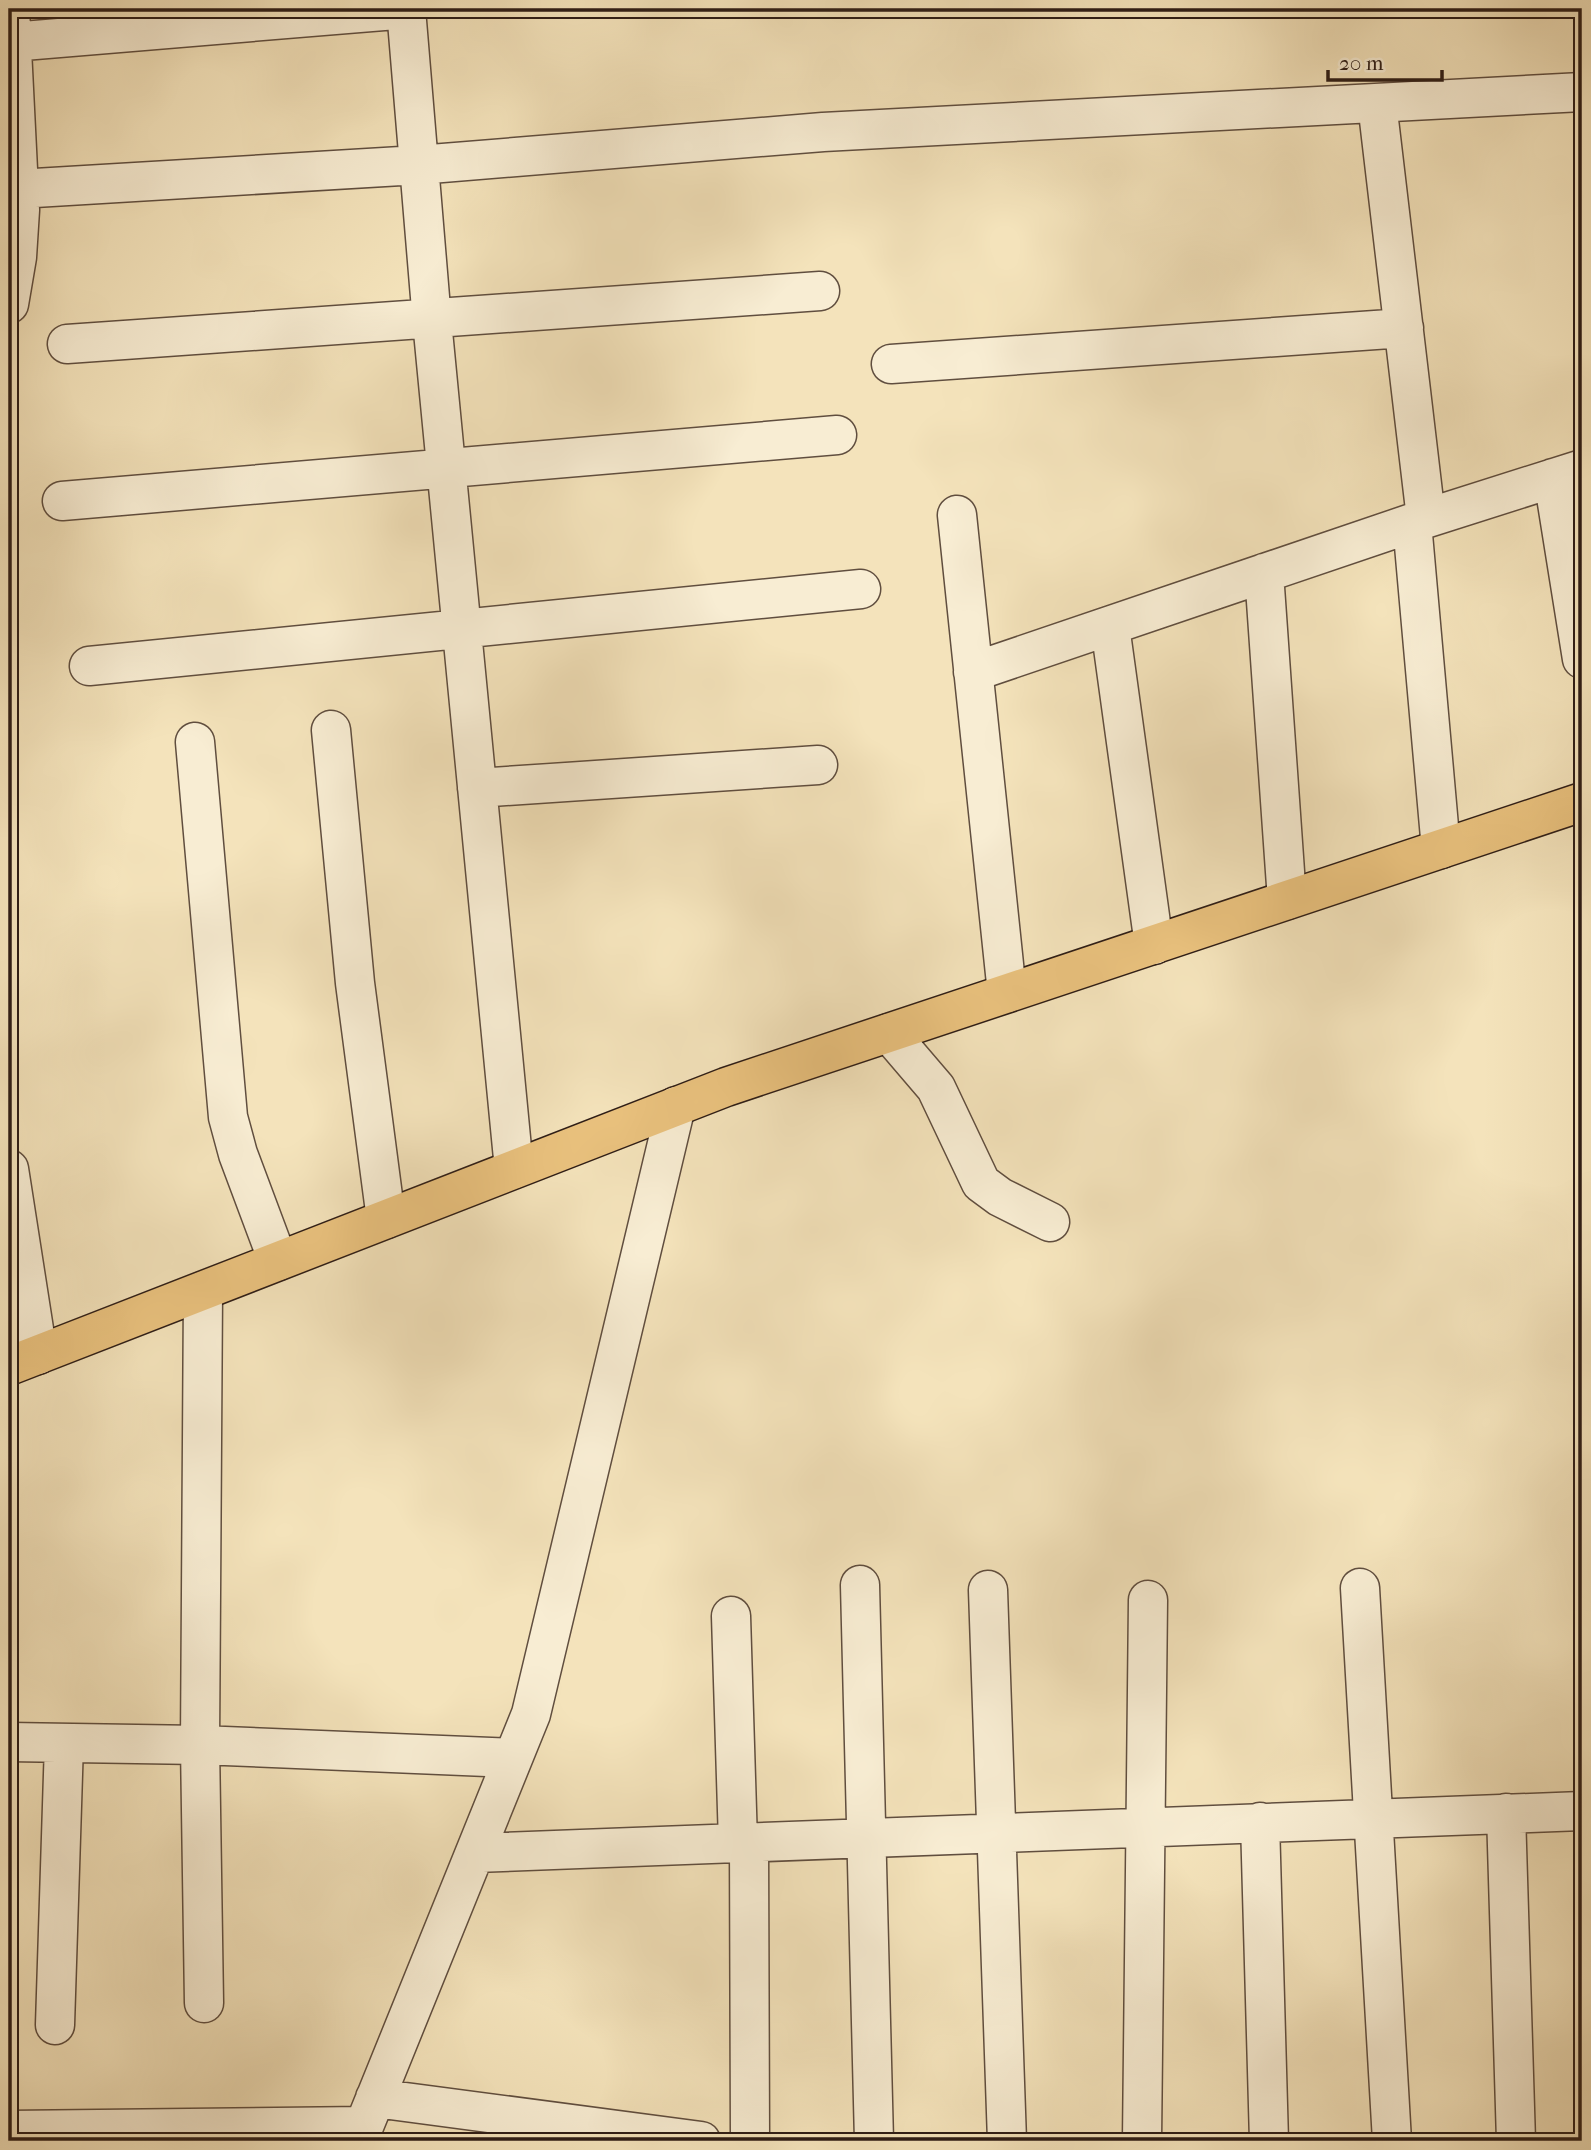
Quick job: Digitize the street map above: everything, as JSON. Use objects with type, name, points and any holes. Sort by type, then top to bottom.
[{"type":"main road","points":[[23,1360],[676,1106],[1582,802]]},
{"type":"street","points":[[9,304],[17,257],[18,189],[10,48],[407,9],[432,321],[514,1169]]},
{"type":"street","points":[[18,189],[418,165],[823,132],[1582,92]]},
{"type":"street","points":[[1377,103],[1404,328],[1441,849]]},
{"type":"street","points":[[67,344],[432,321],[820,291]]},
{"type":"street","points":[[891,364],[1404,328]]},
{"type":"street","points":[[62,501],[837,435]]},
{"type":"street","points":[[973,672],[1419,520],[1568,473],[1582,659]]},
{"type":"street","points":[[957,515],[1007,993]]},
{"type":"street","points":[[1264,573],[1287,900]]},
{"type":"street","points":[[89,666],[861,589]]},
{"type":"street","points":[[1110,626],[1154,945]]},
{"type":"street","points":[[331,730],[355,983],[386,1219]]},
{"type":"street","points":[[195,742],[228,1117],[238,1154],[278,1261]]},
{"type":"street","points":[[477,788],[818,765]]},
{"type":"street","points":[[889,1033],[936,1088],[981,1183],[1000,1197],[1050,1222]]},
{"type":"street","points":[[366,2122],[531,1714],[676,1106]]},
{"type":"street","points":[[9,1169],[23,1360]]},
{"type":"street","points":[[202,1291],[200,1745],[204,2003]]},
{"type":"street","points":[[860,1585],[874,2141]]},
{"type":"street","points":[[1360,1588],[1392,2141]]},
{"type":"street","points":[[988,1590],[1007,2141]]},
{"type":"street","points":[[1142,2141],[1148,1600]]},
{"type":"street","points":[[731,1616],[743,1843],[750,2141]]},
{"type":"street","points":[[9,1742],[200,1745],[513,1758]]},
{"type":"street","points":[[55,2025],[64,1743]]},
{"type":"street","points":[[475,1853],[1582,1811]]},
{"type":"street","points":[[1506,1813],[1516,2141]]},
{"type":"street","points":[[1260,1822],[1269,2141]]},
{"type":"street","points":[[9,2130],[131,2135],[366,2122],[701,2141]]}]
